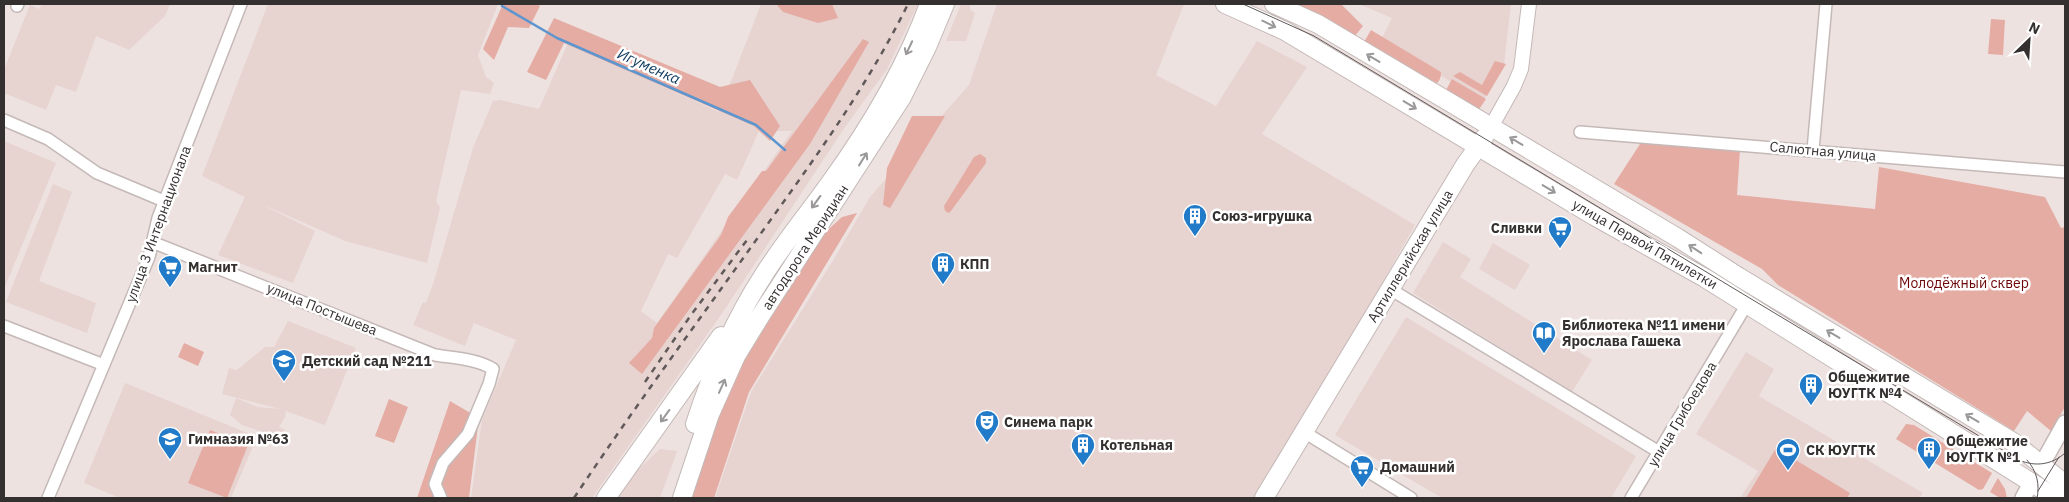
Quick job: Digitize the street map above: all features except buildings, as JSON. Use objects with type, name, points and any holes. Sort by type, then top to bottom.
[{"type":"main road","name":"автодорога Меридиан","points":[[672,498],[708,385],[723,350],[763,276],[832,182],[878,108],[907,53],[929,4]]},
{"type":"main road","name":"автодорога Меридиан","points":[[682,498],[710,414],[736,356],[761,314],[902,97],[928,48],[945,4]]},
{"type":"main road","name":"улица Первой Пятилетки","points":[[1225,4],[1285,31],[1748,304],[2027,491],[2059,489]]},
{"type":"main road","name":"улица Первой Пятилетки","points":[[1274,4],[1309,19],[1678,238],[1739,277],[2013,442],[2042,464],[2059,489]]},
{"type":"main road","name":"Артиллерийская улица","points":[[1264,498],[1469,159],[1491,127]]},
{"type":"main road","points":[[606,498],[763,276]]},
{"type":"main road","points":[[2027,491],[2065,423]]},
{"type":"street","name":"улица 3 Интернационала","points":[[48,498],[149,257],[164,201],[241,4]]},
{"type":"street","name":"Артиллерийская улица","points":[[1491,127],[1514,86],[1521,69],[1529,4]]},
{"type":"street","points":[[1813,150],[1826,4]]},
{"type":"street","points":[[4,120],[48,139],[97,173],[164,201]]},
{"type":"street","name":"Салютная улица","points":[[1580,132],[2065,172]]},
{"type":"street","name":"улица Постышева","points":[[152,242],[436,355],[469,360],[493,368],[489,384],[468,434],[443,463],[434,484],[441,498]]},
{"type":"street","points":[[1390,289],[1659,452]]},
{"type":"street","name":"улица Грибоедова","points":[[1631,498],[1748,304]]},
{"type":"street","points":[[4,326],[104,365]]},
{"type":"street","points":[[1304,432],[1411,498]]},
{"type":"shaded area","points":[[42,4],[170,4],[165,16],[129,50],[96,36],[76,92],[56,85],[46,110],[4,93],[4,70],[30,5],[39,9]]},
{"type":"shaded area","points":[[268,4],[498,4],[478,55],[486,77],[494,83],[490,94],[461,90],[436,201],[440,208],[427,263],[345,241],[259,203],[315,231],[293,283],[218,255],[245,197],[202,176]]},
{"type":"shaded area","points":[[761,4],[918,4],[887,69],[843,130],[723,312],[592,498],[471,498],[482,420],[516,340],[474,323],[465,346],[413,325],[423,302],[426,303],[434,281],[473,148],[493,101],[501,100],[539,109],[568,43],[719,112]],"holes":[[[759,131],[792,131],[657,323],[641,311],[668,254],[677,258],[725,174],[737,180]]]},
{"type":"shaded area","points":[[961,4],[970,4],[970,10],[975,13],[966,41],[946,41]]},
{"type":"shaded area","points":[[997,4],[1184,4],[1156,75],[1216,106],[1257,41],[1307,67],[1262,134],[1415,225],[1338,361],[1254,498],[715,498],[751,392],[834,259],[870,197],[969,85]]},
{"type":"shaded area","points":[[1359,4],[1511,4],[1504,64],[1483,101],[1381,40],[1392,18]]},
{"type":"shaded area","points":[[4,141],[56,163],[4,289]]},
{"type":"shaded area","points":[[53,184],[72,192],[39,281],[96,303],[87,333],[6,302]]},
{"type":"shaded area","points":[[1443,242],[1471,259],[1460,277],[1592,360],[1572,392],[1413,293]]},
{"type":"shaded area","points":[[1493,243],[1530,265],[1515,290],[1479,269]]},
{"type":"shaded area","points":[[1406,317],[1636,456],[1611,498],[1442,498],[1335,435]]},
{"type":"shaded area","name":"Детский сад №211","points":[[288,321],[356,348],[325,425],[286,411],[279,427],[285,430],[282,438],[242,425],[230,415],[236,398],[257,407],[280,409],[222,394],[229,368],[237,370],[265,347],[274,347]]},
{"type":"shaded area","points":[[1746,352],[1774,369],[1759,396],[1923,493],[1919,498],[1740,498],[1758,471],[1696,434]]},
{"type":"shaded area","name":"Гимназия №63","points":[[125,383],[257,437],[231,498],[120,498],[84,483]]},
{"type":"shaded area","points":[[660,449],[677,451],[660,498],[614,498],[627,480]]},
{"type":"green space","points":[[503,4],[537,4],[540,6],[529,28],[508,27],[494,60],[483,49]]},
{"type":"green space","points":[[776,4],[832,4],[838,18],[818,23],[783,12]]},
{"type":"green space","points":[[1289,4],[1341,4],[1363,26],[1354,37]]},
{"type":"green space","points":[[554,18],[720,87],[750,80],[780,126],[770,141],[754,126],[564,43],[546,80],[527,72]]},
{"type":"green space","points":[[1991,19],[2005,20],[2003,55],[1988,54]]},
{"type":"green space","points":[[1371,30],[1441,72],[1438,82],[1436,84],[1364,42]]},
{"type":"green space","points":[[863,39],[869,42],[810,144],[642,374],[629,363],[652,338],[654,328],[721,235],[728,217],[762,171],[766,171]]},
{"type":"green space","points":[[1495,61],[1506,64],[1487,96],[1453,76],[1460,72],[1482,85]]},
{"type":"green space","points":[[1452,79],[1486,99],[1478,111],[1445,92]]},
{"type":"green space","points":[[912,116],[945,116],[890,208],[883,205],[887,168]]},
{"type":"green space","name":"Молодёжный сквер","points":[[1642,141],[1740,150],[1737,195],[1875,209],[1879,167],[2045,197],[2061,228],[2065,227],[2065,407],[2051,431],[2027,411],[2014,431],[1778,285],[1762,269],[1614,184]]},
{"type":"green space","points":[[980,154],[986,158],[986,163],[951,211],[949,213],[945,211],[944,206],[974,157]]},
{"type":"green space","points":[[857,213],[749,392],[714,498],[691,498],[723,400],[744,354],[820,237],[842,217]]},
{"type":"green space","points":[[184,343],[204,352],[198,366],[178,357]]},
{"type":"green space","points":[[389,399],[408,407],[394,443],[375,436]]},
{"type":"green space","points":[[450,401],[479,418],[469,498],[417,498]]},
{"type":"green space","points":[[1906,424],[1914,425],[1992,473],[1983,489],[1979,490],[1896,439]]},
{"type":"green space","points":[[210,430],[248,445],[227,498],[188,483]]},
{"type":"green space","name":"СК ЮУГТК","points":[[1776,448],[1850,493],[1847,498],[1746,498]]},
{"type":"green space","points":[[1998,478],[2005,489],[2007,498],[2000,498],[1990,492]]},
{"type":"waterway","name":"Игуменка","points":[[502,6],[557,38],[756,125],[785,150]]},
{"type":"tram line","points":[[1243,4],[1314,36],[2019,460],[2031,464],[2043,464],[2055,460],[2065,453]]},
{"type":"tram line","points":[[2038,491],[2059,457]]},
{"type":"tram line","points":[[2027,460],[2037,478],[2037,498]]},
{"type":"railway","points":[[574,498],[838,123],[875,65],[908,4]]},
{"type":"railway","points":[[645,382],[691,315],[747,240]]},
{"type":"place","name":"Союз-игрушка","points":[[1195,237]]},
{"type":"place","name":"Сливки","points":[[1560,249]]},
{"type":"place","name":"КПП","points":[[943,285]]},
{"type":"place","name":"Магнит","points":[[170,288]]},
{"type":"place","name":"Библиотека №11 имени Ярослава Гашека","points":[[1544,354]]},
{"type":"place","name":"Детский сад №211","points":[[284,382]]},
{"type":"place","name":"Общежитие ЮУГТК №4","points":[[1811,406]]},
{"type":"place","name":"Синема парк","points":[[987,443]]},
{"type":"place","name":"Гимназия №63","points":[[170,460]]},
{"type":"place","name":"Котельная","points":[[1083,466]]},
{"type":"place","name":"Общежитие ЮУГТК №1","points":[[1929,470]]},
{"type":"place","name":"СК ЮУГТК","points":[[1788,471]]},
{"type":"place","name":"Домашний","points":[[1362,488]]}]
